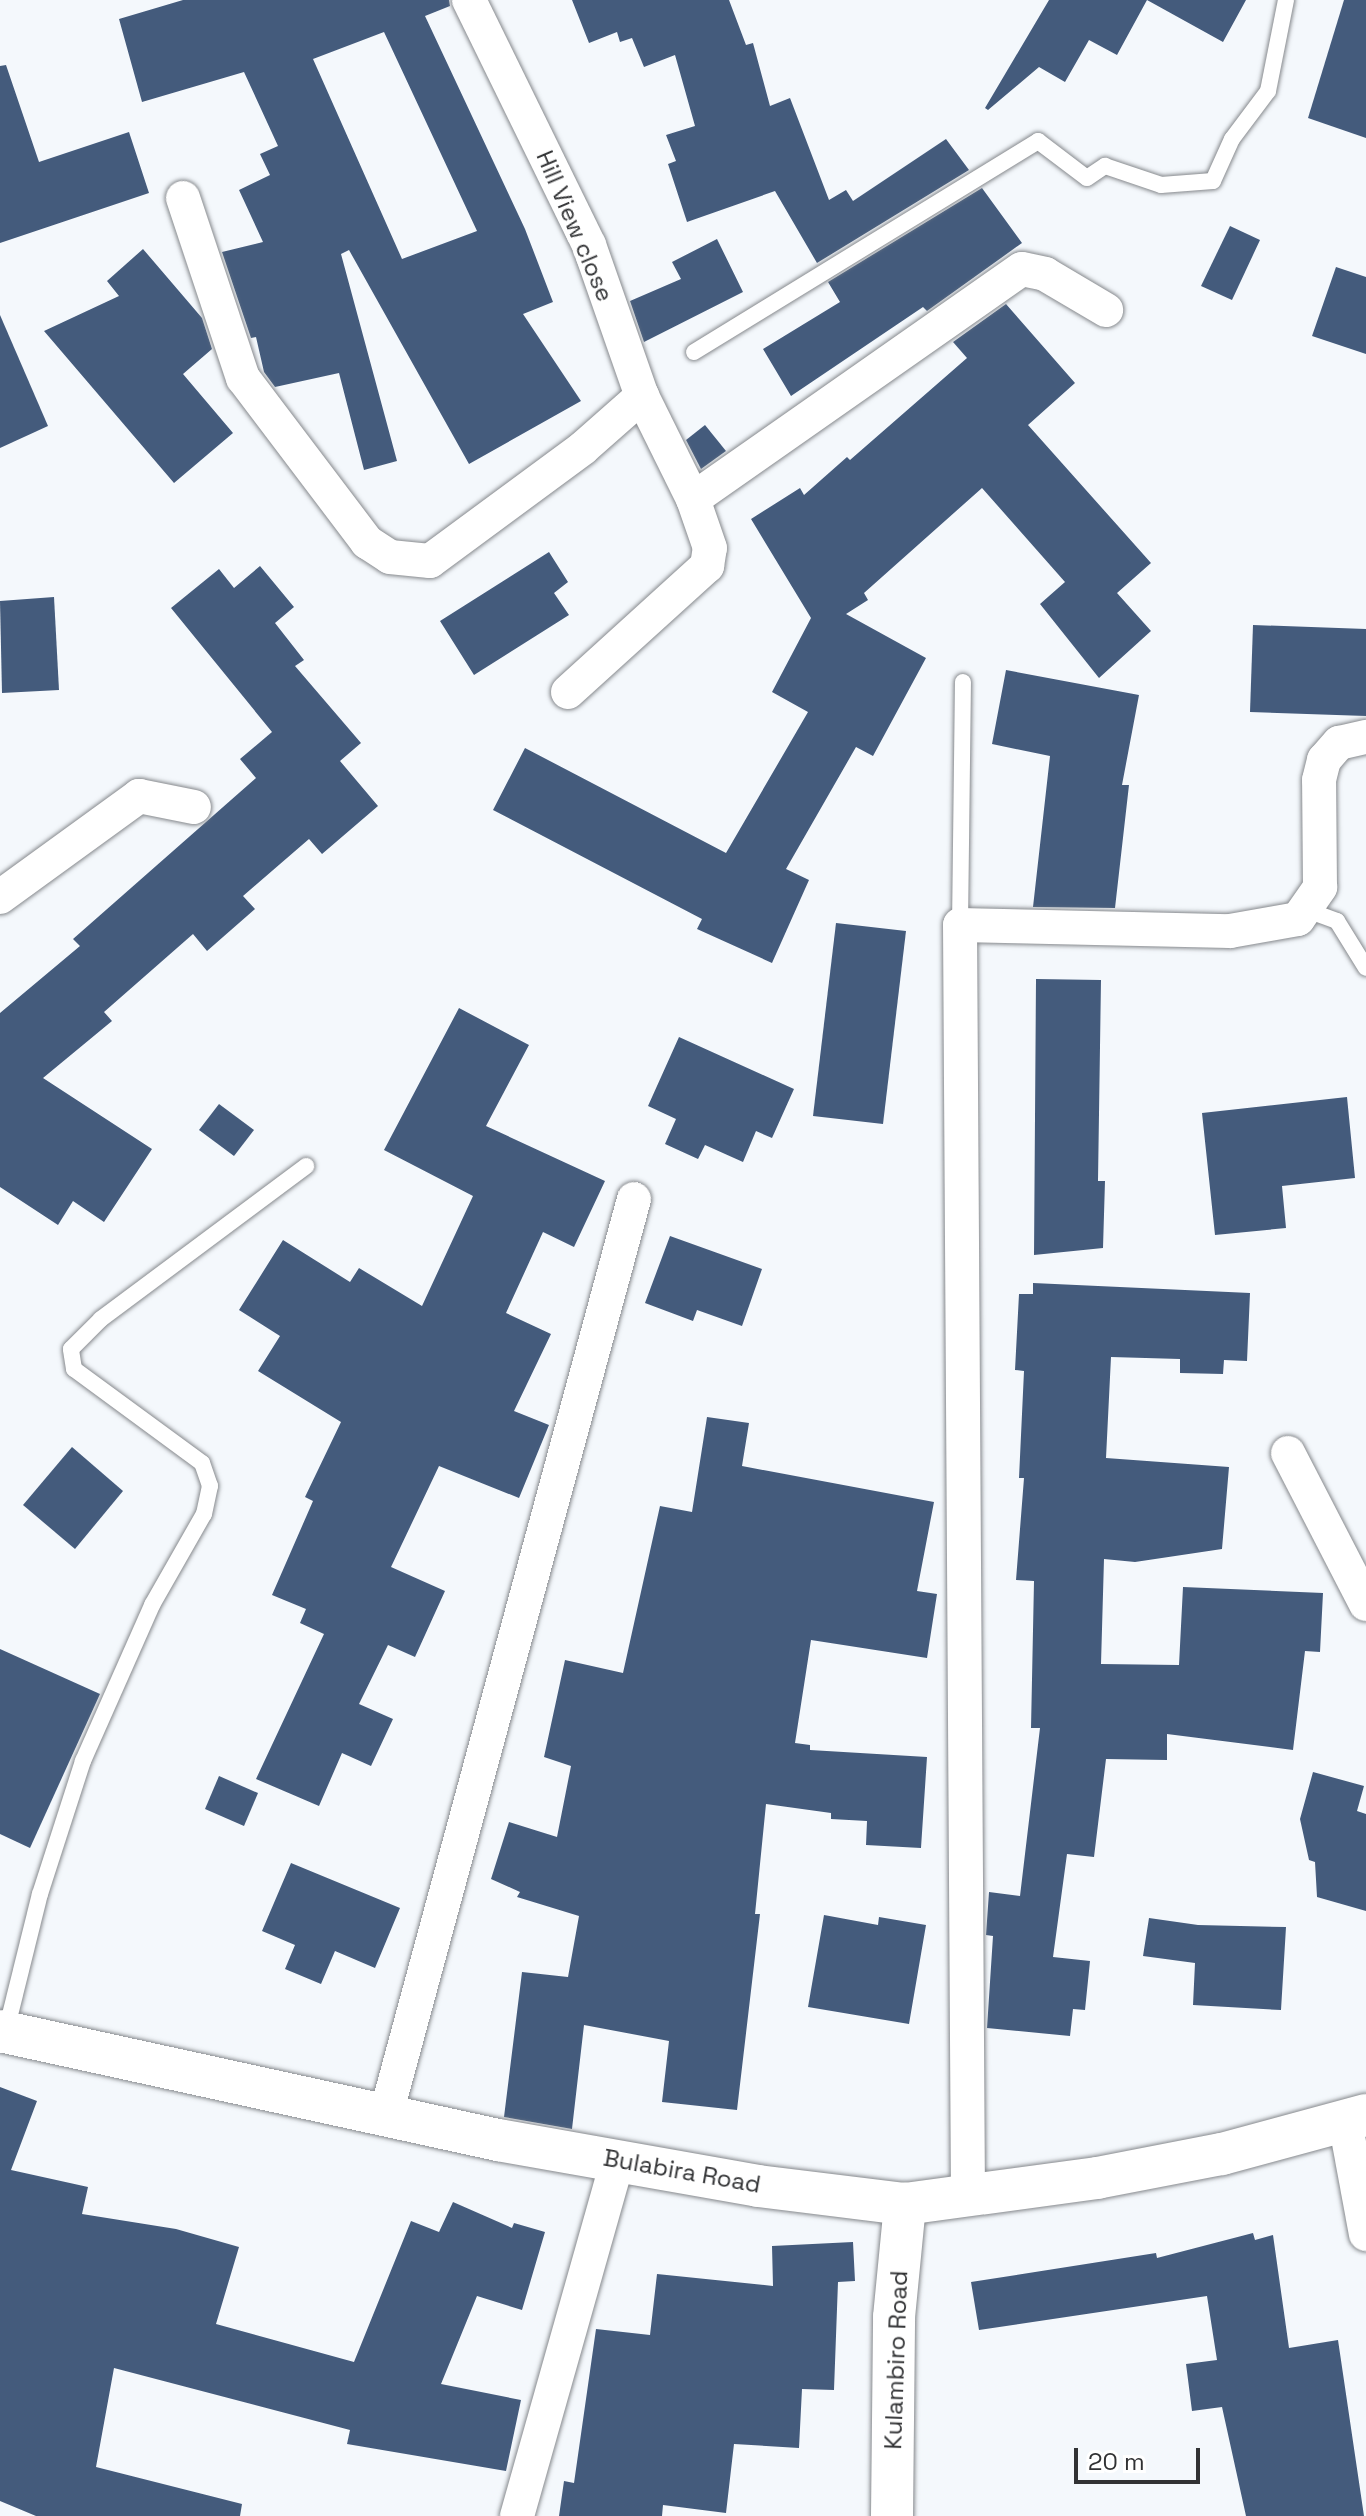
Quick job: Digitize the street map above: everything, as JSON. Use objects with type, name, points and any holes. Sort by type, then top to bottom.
[{"type":"street","name":"Hill View close","points":[[469,0],[589,245],[642,396],[693,499],[710,548],[707,566],[568,692]]},
{"type":"street","points":[[183,198],[243,378],[367,542],[390,557],[430,561],[583,448],[642,396]]},
{"type":"street","points":[[693,499],[1022,269],[1045,274],[1106,310]]},
{"type":"street","points":[[968,2197],[960,925],[1230,931],[1298,919],[1320,887],[1319,780],[1324,760],[1339,743],[1366,737]]},
{"type":"street","points":[[0,897],[139,796],[194,807]]},
{"type":"street","points":[[385,2118],[634,1199]]},
{"type":"street","points":[[1288,1453],[1366,1604]]},
{"type":"street","name":"Bulabira Road","points":[[3,2032],[385,2118],[758,2186],[905,2204],[968,2197],[1222,2154],[1355,2118]]},
{"type":"street","points":[[1355,2118],[1366,2234]]},
{"type":"street","points":[[517,2516],[618,2159]]},
{"type":"street","name":"Kulambiro Road","points":[[892,2516],[894,2317],[905,2204]]},
{"type":"lane","points":[[694,352],[1038,141],[1087,178],[1105,166],[1161,185],[1213,181],[1232,139],[1268,91],[1286,0]]},
{"type":"lane","points":[[960,925],[963,682]]},
{"type":"lane","points":[[1307,910],[1337,921],[1366,968]]},
{"type":"lane","points":[[3,2032],[40,1894],[83,1761],[152,1605],[204,1514],[210,1486],[202,1463],[74,1369],[71,1349],[101,1319],[306,1166]]},
{"type":"building","points":[[183,0],[449,0],[450,6],[425,16],[525,229],[553,302],[523,314],[581,401],[469,464],[349,250],[341,254],[397,461],[364,470],[339,373],[275,387],[264,372],[256,337],[251,338],[222,252],[263,242],[239,190],[270,175],[260,154],[278,146],[244,72],[142,102],[119,19]],"holes":[[[384,32],[477,231],[402,259],[313,59]]]},
{"type":"building","points":[[572,0],[729,0],[746,45],[753,43],[770,106],[790,98],[829,200],[846,190],[853,201],[946,139],[969,170],[817,263],[775,191],[687,222],[668,164],[676,161],[666,135],[695,126],[675,55],[644,67],[632,38],[620,42],[617,32],[589,43]]},
{"type":"building","points":[[1049,0],[1147,0],[1117,55],[1089,40],[1065,82],[1039,67],[988,110],[985,108]]},
{"type":"building","points":[[1147,0],[1246,0],[1223,42]]},
{"type":"building","points":[[1344,0],[1366,0],[1366,138],[1308,118]]},
{"type":"building","points":[[6,65],[39,162],[129,132],[149,193],[0,243],[0,66]]},
{"type":"building","points":[[982,188],[1022,243],[927,311],[923,307],[791,396],[763,349],[840,302],[828,282]]},
{"type":"building","points":[[1230,226],[1260,240],[1232,300],[1201,286]]},
{"type":"building","points":[[717,239],[743,292],[644,342],[630,301],[681,279],[672,262]]},
{"type":"building","points":[[143,249],[202,318],[212,349],[183,374],[233,433],[174,483],[44,331],[119,296],[107,281]]},
{"type":"building","points":[[1336,267],[1366,277],[1366,354],[1312,336]]},
{"type":"building","points":[[1006,304],[1075,383],[1028,425],[1151,563],[1117,593],[1151,631],[1099,678],[1040,604],[1065,582],[982,488],[864,593],[868,600],[846,614],[926,658],[873,756],[856,747],[786,869],[809,880],[772,963],[697,929],[702,919],[493,810],[525,748],[726,853],[808,712],[772,692],[811,618],[751,519],[800,488],[804,495],[847,457],[850,460],[967,358],[953,342]]},
{"type":"building","points":[[0,315],[48,426],[0,448]]},
{"type":"building","points":[[705,425],[726,451],[701,469],[686,440]]},
{"type":"building","points":[[549,552],[568,582],[554,593],[569,615],[474,675],[440,621]]},
{"type":"building","points":[[260,566],[294,607],[275,623],[304,660],[295,666],[361,743],[340,761],[378,806],[322,854],[309,839],[243,896],[255,909],[207,951],[193,934],[104,1012],[112,1021],[43,1078],[152,1149],[104,1222],[73,1201],[58,1225],[0,1187],[0,1013],[80,946],[73,939],[256,778],[240,759],[272,732],[171,608],[219,569],[234,588]]},
{"type":"building","points":[[54,597],[59,690],[2,693],[0,601]]},
{"type":"building","points":[[1253,625],[1366,629],[1366,716],[1250,712]]},
{"type":"building","points":[[1006,670],[1139,695],[1122,785],[1129,785],[1115,908],[1033,907],[1050,756],[992,744]]},
{"type":"building","points":[[836,923],[906,931],[883,1124],[813,1116]]},
{"type":"building","points":[[1036,979],[1101,980],[1098,1181],[1105,1181],[1103,1248],[1034,1255]]},
{"type":"building","points":[[459,1008],[529,1045],[486,1126],[605,1181],[574,1247],[543,1232],[506,1313],[551,1334],[514,1411],[549,1425],[519,1498],[439,1466],[391,1567],[445,1591],[415,1657],[388,1645],[359,1704],[393,1719],[371,1766],[342,1753],[319,1806],[256,1779],[324,1634],[300,1623],[306,1609],[272,1595],[313,1501],[305,1497],[341,1422],[258,1371],[280,1336],[239,1310],[283,1240],[350,1282],[359,1268],[422,1306],[473,1196],[384,1150]]},
{"type":"building","points":[[679,1037],[794,1089],[772,1138],[756,1131],[743,1162],[705,1145],[698,1159],[665,1144],[676,1119],[648,1106]]},
{"type":"building","points":[[1347,1097],[1355,1178],[1282,1186],[1286,1228],[1215,1235],[1202,1113]]},
{"type":"building","points":[[219,1104],[254,1130],[234,1156],[199,1130]]},
{"type":"building","points":[[670,1236],[762,1269],[742,1326],[697,1310],[693,1321],[645,1303]]},
{"type":"building","points":[[1033,1283],[1250,1293],[1247,1361],[1224,1360],[1223,1374],[1180,1373],[1180,1359],[1111,1357],[1106,1458],[1229,1467],[1222,1549],[1135,1562],[1104,1559],[1101,1664],[1179,1665],[1183,1587],[1323,1593],[1320,1652],[1305,1651],[1293,1750],[1167,1734],[1167,1760],[1106,1759],[1094,1857],[1067,1854],[1053,1957],[1090,1961],[1085,2010],[1073,2009],[1070,2036],[987,2028],[993,1936],[986,1935],[989,1892],[1020,1896],[1040,1728],[1031,1728],[1034,1581],[1016,1580],[1024,1478],[1019,1478],[1024,1371],[1015,1370],[1019,1294],[1033,1294]]},
{"type":"building","points":[[707,1417],[749,1423],[742,1466],[934,1502],[917,1591],[937,1594],[927,1658],[811,1640],[795,1743],[810,1745],[810,1750],[927,1757],[921,1848],[866,1845],[867,1821],[831,1819],[831,1813],[766,1804],[755,1914],[760,1914],[737,2110],[662,2102],[669,2041],[584,2025],[572,2129],[504,2117],[522,1972],[568,1977],[579,1916],[517,1897],[520,1892],[491,1879],[509,1822],[557,1837],[571,1766],[544,1757],[565,1660],[623,1673],[660,1506],[692,1512]]},
{"type":"building","points":[[72,1447],[123,1491],[75,1549],[23,1505]]},
{"type":"building","points":[[0,1649],[100,1694],[30,1848],[0,1834]]},
{"type":"building","points":[[1313,1772],[1364,1786],[1357,1811],[1366,1814],[1366,1911],[1317,1897],[1315,1862],[1309,1860],[1300,1819]]},
{"type":"building","points":[[219,1776],[258,1793],[244,1826],[205,1809]]},
{"type":"building","points":[[291,1863],[400,1908],[375,1968],[335,1951],[321,1984],[285,1969],[295,1945],[262,1931]]},
{"type":"building","points":[[824,1915],[878,1925],[879,1917],[926,1925],[909,2024],[808,2007]]},
{"type":"building","points":[[1149,1918],[1198,1925],[1286,1927],[1281,2010],[1193,2005],[1195,1963],[1143,1956]]},
{"type":"building","points":[[0,2087],[37,2101],[11,2170],[88,2187],[82,2214],[176,2229],[239,2247],[216,2324],[354,2362],[411,2221],[439,2232],[453,2202],[512,2228],[514,2223],[545,2232],[522,2310],[477,2296],[441,2384],[521,2400],[506,2471],[347,2444],[350,2430],[114,2368],[96,2467],[242,2504],[240,2516],[36,2516],[0,2501]]},
{"type":"building","points":[[1253,2233],[1255,2240],[1273,2235],[1289,2348],[1338,2340],[1364,2516],[1246,2516],[1222,2407],[1192,2411],[1186,2364],[1217,2360],[1207,2296],[979,2330],[971,2282],[1156,2253],[1157,2258]]},
{"type":"building","points":[[853,2242],[855,2281],[838,2282],[834,2390],[802,2389],[799,2448],[734,2444],[726,2513],[663,2505],[662,2516],[559,2516],[564,2481],[574,2483],[596,2329],[650,2335],[657,2274],[773,2286],[772,2246]]}]
